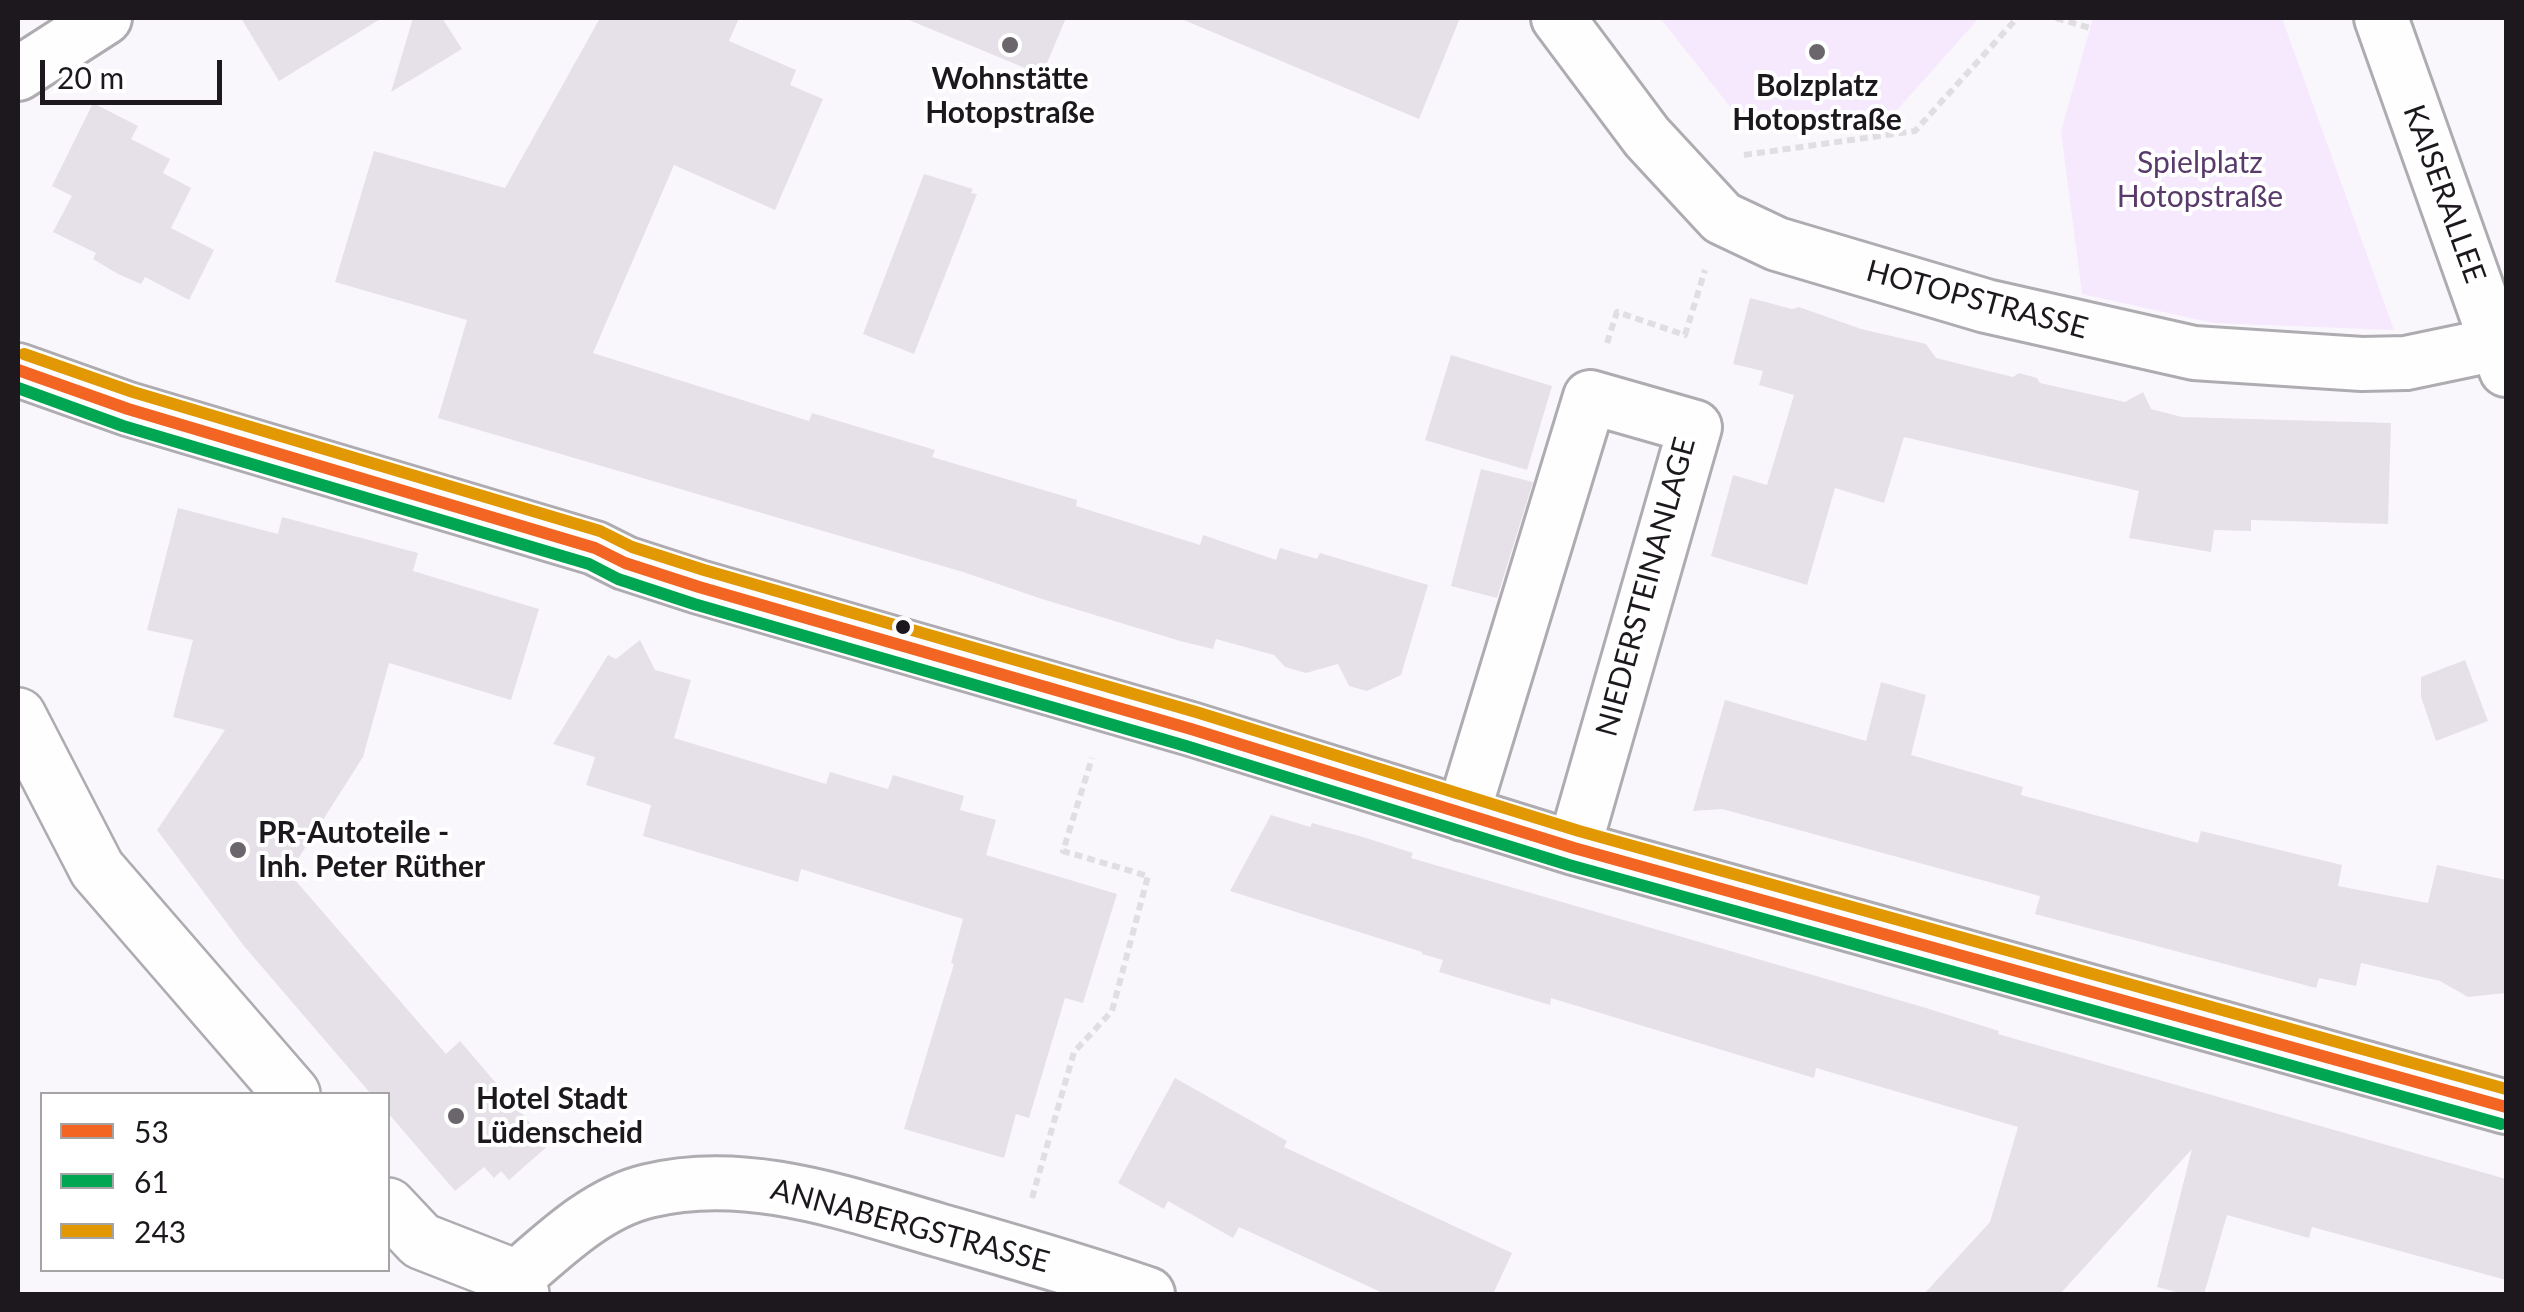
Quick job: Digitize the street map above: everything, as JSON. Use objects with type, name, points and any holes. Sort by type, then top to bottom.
[{"type":"street","points":[[18,74],[105,18]]},
{"type":"street","name":"HOTOPSTRASSE","points":[[1558,18],[1647,137],[1722,218],[1777,244],[1986,306],[2194,353],[2376,364],[2502,357]]},
{"type":"street","name":"KAISERALLEE","points":[[2381,18],[2502,357]]},
{"type":"street","points":[[18,370],[128,410],[596,548],[624,563],[700,587],[1191,729],[1574,848],[2506,1107]]},
{"type":"street","points":[[1463,814],[1590,397]]},
{"type":"street","name":"NIEDERSTEINANLAGE","points":[[1574,848],[1695,427],[1590,397]]},
{"type":"street","points":[[18,716],[97,869],[290,1092]]},
{"type":"street","name":"ANNABERGSTRASSE","points":[[519,1286],[559,1240],[618,1202],[650,1190],[736,1183],[806,1192],[1148,1294]]},
{"type":"street","points":[[390,1208],[421,1241],[519,1286]]},
{"type":"path","points":[[1728,157],[1915,131],[2018,18]]},
{"type":"path","points":[[2056,18],[2090,28]]},
{"type":"path","points":[[1590,397],[1617,312],[1685,335],[1722,218]]},
{"type":"path","points":[[1031,1202],[1074,1052],[1112,1011],[1148,876],[1063,851],[1084,782]]},
{"type":"green space","name":"Bolzplatz Hotopstraße","points":[[1660,18],[1979,18],[1897,110],[1746,127]]},
{"type":"green space","name":"Spielplatz Hotopstraße","points":[[2093,18],[2282,18],[2394,330],[2213,323],[2082,294],[2061,131]]},
{"type":"building","points":[[241,18],[382,18],[279,81]]},
{"type":"building","points":[[413,18],[442,18],[462,49],[391,92]]},
{"type":"building","points":[[600,18],[739,18],[729,41],[796,70],[790,85],[823,99],[775,210],[674,165],[593,353],[809,421],[812,413],[935,450],[932,457],[1077,500],[1076,506],[1200,545],[1203,535],[1276,560],[1280,548],[1317,559],[1320,553],[1428,585],[1401,675],[1367,691],[1349,686],[1338,664],[1306,673],[1285,667],[1274,655],[1216,639],[1213,649],[1180,641],[963,572],[438,418],[467,320],[335,282],[374,151],[505,188]]},
{"type":"building","name":"Wohnstätte Hotopstraße","points":[[904,18],[1066,18],[1042,75]]},
{"type":"building","points":[[1179,18],[1460,18],[1419,119]]},
{"type":"building","points":[[93,103],[138,126],[131,139],[170,159],[163,173],[191,188],[171,228],[214,250],[189,300],[145,277],[141,284],[118,274],[93,259],[96,253],[53,232],[72,196],[52,186]]},
{"type":"building","points":[[924,174],[973,189],[971,193],[977,194],[914,354],[863,334]]},
{"type":"building","points":[[1750,298],[1792,309],[1799,307],[1861,329],[1926,344],[1936,358],[2013,377],[2019,373],[2037,378],[2040,383],[2125,402],[2143,392],[2151,409],[2182,417],[2391,423],[2388,524],[2251,520],[2251,531],[2214,530],[2211,552],[2129,538],[2139,491],[1904,437],[1884,503],[1835,488],[1807,585],[1711,556],[1733,475],[1767,485],[1794,395],[1759,385],[1763,371],[1733,364]]},
{"type":"building","points":[[1451,355],[1552,386],[1527,470],[1425,440]]},
{"type":"building","points":[[1481,469],[1533,482],[1497,598],[1451,586]]},
{"type":"building","points":[[178,508],[278,534],[282,517],[418,553],[413,571],[539,609],[511,700],[389,663],[363,757],[289,873],[446,1054],[460,1041],[549,1145],[509,1180],[501,1171],[494,1178],[484,1167],[455,1191],[390,1115],[390,1092],[369,1092],[244,946],[157,830],[225,730],[173,717],[193,640],[147,630]]},
{"type":"building","points":[[640,640],[655,670],[691,680],[674,738],[826,784],[830,772],[888,789],[893,775],[964,796],[960,810],[996,820],[986,855],[1117,894],[1083,1003],[1065,998],[1029,1118],[1016,1114],[1004,1158],[904,1129],[954,964],[951,963],[963,919],[801,869],[798,882],[643,836],[651,805],[586,785],[595,757],[553,744],[608,655],[616,659]]},
{"type":"building","points":[[2465,660],[2488,721],[2436,741],[2421,697],[2421,677]]},
{"type":"building","points":[[1881,682],[1926,695],[1911,755],[2023,787],[2021,795],[2198,843],[2201,831],[2342,865],[2338,886],[2428,903],[2437,865],[2506,880],[2506,993],[2468,997],[2440,981],[2361,963],[2356,986],[2319,978],[2316,988],[2035,914],[2040,896],[1722,809],[1693,811],[1725,700],[1866,741]]},
{"type":"building","points":[[1271,815],[1363,837],[1413,853],[1411,858],[1926,1008],[1999,1031],[1998,1034],[2506,1179],[2506,1280],[2312,1227],[2309,1238],[2227,1215],[2204,1294],[2157,1287],[2192,1149],[2060,1294],[1924,1294],[1990,1222],[2018,1127],[1816,1068],[1814,1078],[1551,998],[1550,1005],[1439,972],[1443,960],[1230,891]]},
{"type":"building","points":[[1175,1078],[1287,1141],[1284,1147],[1512,1253],[1493,1294],[1385,1294],[1239,1227],[1233,1238],[1168,1201],[1164,1209],[1118,1183]]},
{"type":"transit line","name":"243","points":[[24,354],[133,392],[600,531],[632,547],[704,570],[1196,712],[1579,831],[2506,1089]]},
{"type":"transit line","name":"53","points":[[18,370],[128,409],[595,548],[625,563],[699,587],[1191,729],[1574,848],[2506,1107]]},
{"type":"transit line","name":"61","points":[[18,388],[123,426],[589,564],[618,579],[694,604],[1186,746],[1569,865],[2501,1124]]},
{"type":"place","name":"Wohnstätte Hotopstraße","points":[[1010,45]]},
{"type":"place","name":"Bolzplatz Hotopstraße","points":[[1817,52]]},
{"type":"place","name":"PR-Autoteile - Inh. Peter Rüther","points":[[238,850]]},
{"type":"place","name":"Hotel Stadt Lüdenscheid","points":[[456,1116]]}]
